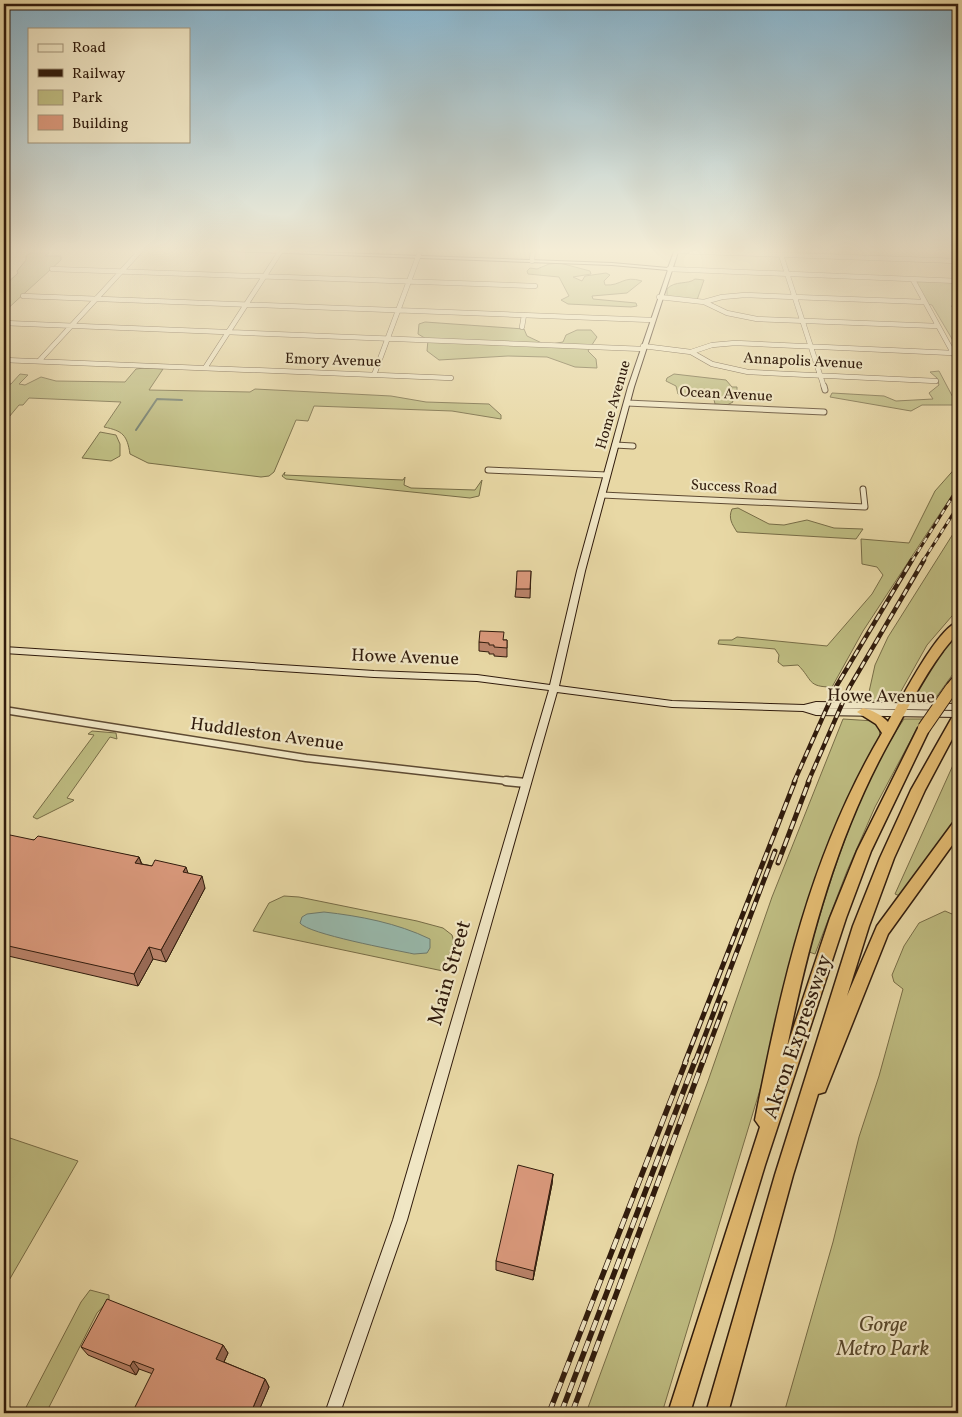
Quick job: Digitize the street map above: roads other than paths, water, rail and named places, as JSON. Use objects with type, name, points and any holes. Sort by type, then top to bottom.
[{"type":"highway","points":[[756,1165],[782,1022],[811,908],[847,812],[888,732],[931,656],[958,626]]},
{"type":"highway","name":"Akron Expressway","points":[[679,1413],[756,1165],[851,885],[864,852],[924,728],[958,679]]},
{"type":"highway","points":[[863,712],[880,721],[888,732]]},
{"type":"highway","name":"Akron Expressway","points":[[717,1413],[784,1175],[829,1026],[874,892],[887,858],[918,790],[956,720]]},
{"type":"highway","points":[[784,1175],[882,931],[958,827]]},
{"type":"street","points":[[39,361],[81,315]]},
{"type":"street","points":[[205,368],[239,315]]},
{"type":"street","points":[[374,375],[396,315]]},
{"type":"street","points":[[522,327],[524,315]]},
{"type":"street","points":[[527,315],[652,320]]},
{"type":"street","name":"Home Avenue","points":[[590,540],[615,445],[653,315]]},
{"type":"street","points":[[735,315],[745,318],[803,322],[938,326]]},
{"type":"street","points":[[801,315],[825,390]]},
{"type":"street","points":[[933,315],[958,362]]},
{"type":"street","name":"Annapolis Avenue","points":[[4,323],[643,348],[691,352],[712,364],[733,370],[936,381]]},
{"type":"street","points":[[691,352],[708,346],[729,344],[953,353]]},
{"type":"street","name":"Emory Avenue","points":[[4,360],[452,378]]},
{"type":"street","name":"Ocean Avenue","points":[[627,403],[824,412]]},
{"type":"street","points":[[615,445],[633,446]]},
{"type":"street","points":[[488,470],[607,475]]},
{"type":"street","name":"Success Road","points":[[602,494],[865,507],[863,490]]},
{"type":"street","name":"Main Street","points":[[333,1413],[400,1220],[554,687],[590,540]]},
{"type":"street","name":"Howe Avenue","points":[[4,650],[374,674],[477,678],[672,704],[804,708],[816,705],[901,709],[956,720]]},
{"type":"street","name":"Howe Avenue","points":[[804,708],[816,712],[863,712],[958,707]]},
{"type":"street","name":"Huddleston Avenue","points":[[4,710],[306,758],[526,783]]},
{"type":"waterway","points":[[136,430],[157,399],[182,400]]},
{"type":"railway","points":[[912,561],[958,488]]},
{"type":"railway","points":[[923,561],[958,506]]},
{"type":"railway","points":[[794,782],[837,685],[912,560]]},
{"type":"railway","points":[[808,782],[849,688],[924,560]]},
{"type":"railway","points":[[685,1062],[795,781]]},
{"type":"railway","points":[[778,863],[809,781]]},
{"type":"railway","points":[[695,1062],[775,851]]},
{"type":"railway","points":[[703,1062],[725,1003]]},
{"type":"railway","points":[[549,1413],[686,1061]]},
{"type":"railway","points":[[561,1413],[695,1061]]},
{"type":"railway","points":[[572,1413],[703,1061]]},
{"type":"park label","name":"Gorge Metro Park","points":[[883,1337]]}]
